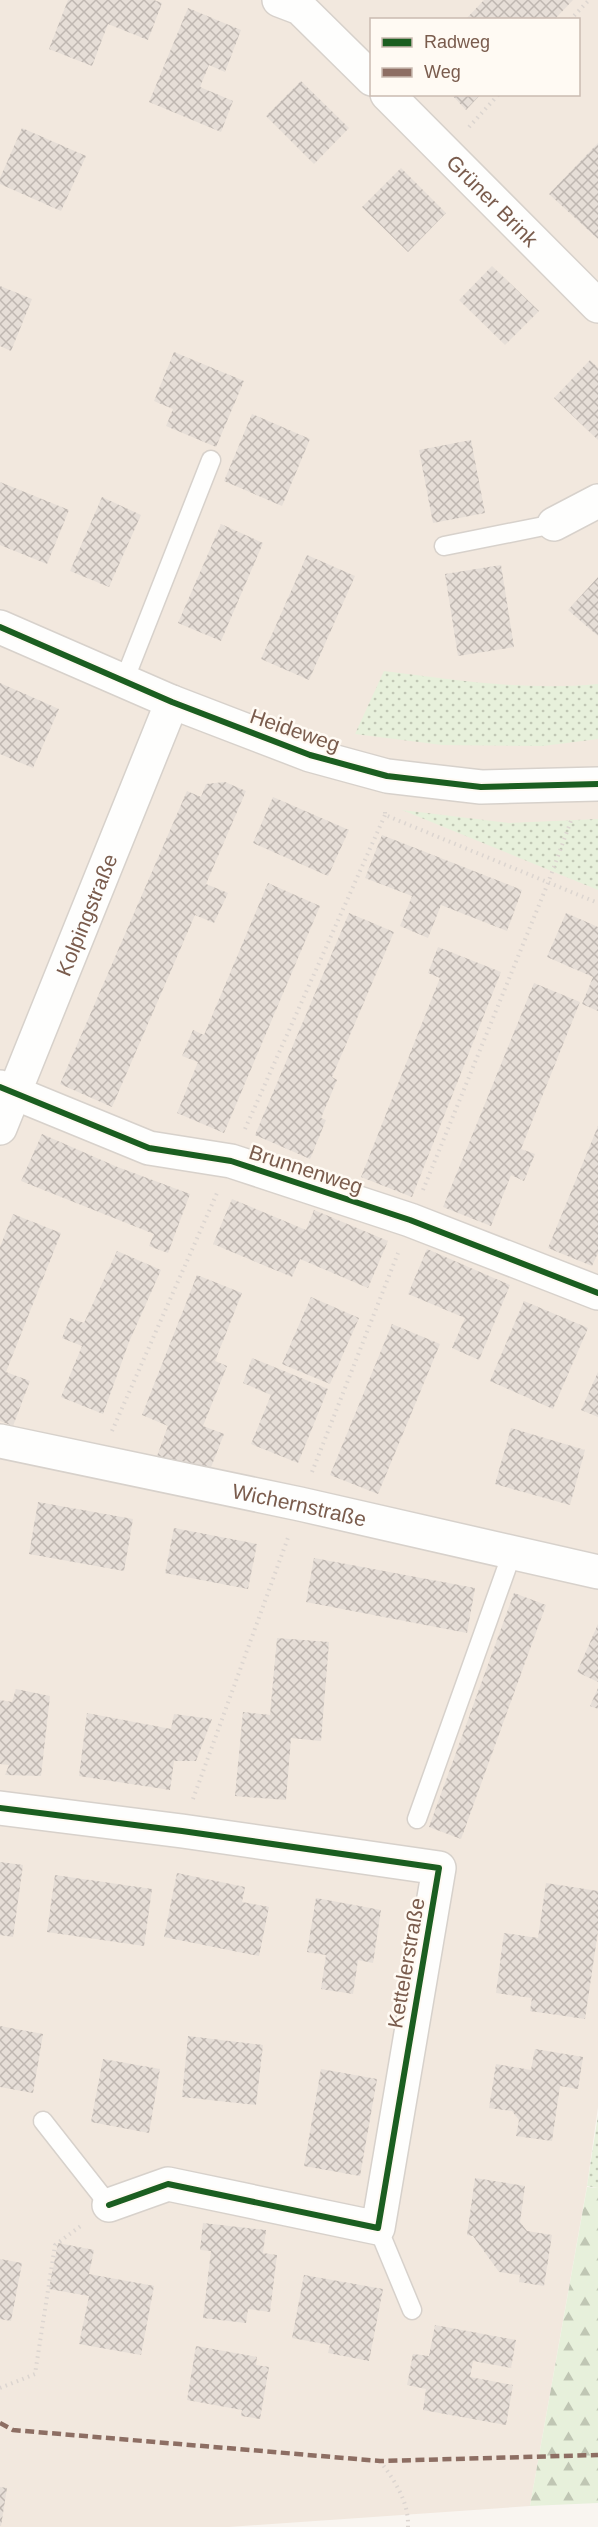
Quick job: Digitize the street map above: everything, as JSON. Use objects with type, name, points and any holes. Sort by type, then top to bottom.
[{"type":"street","points":[[279,0],[300,8],[370,77]]},
{"type":"street","name":"Grüner Brink","points":[[389,96],[598,306]]},
{"type":"street","points":[[554,524],[598,501]]},
{"type":"street","name":"Heideweg","points":[[0,627],[172,702],[310,755],[387,776],[481,787],[591,785]]},
{"type":"street","name":"Kolpingstraße","points":[[0,1128],[7,1091],[172,702]]},
{"type":"street","name":"Brunnenweg","points":[[7,1091],[149,1148],[231,1161],[410,1220],[598,1293]]},
{"type":"street","name":"Wichernstraße","points":[[0,1441],[300,1504],[598,1572]]},
{"type":"street","name":"Kettelerstraße","points":[[0,1808],[182,1831],[440,1868],[378,2228]]},
{"type":"street","points":[[109,2205],[168,2184],[378,2228]]},
{"type":"lane","points":[[124,681],[211,460]]},
{"type":"lane","points":[[444,546],[554,524]]},
{"type":"lane","points":[[417,1819],[512,1552]]},
{"type":"lane","points":[[43,2121],[109,2205]]},
{"type":"lane","points":[[378,2228],[412,2310]]},
{"type":"path","points":[[572,18],[588,0]]},
{"type":"path","points":[[445,153],[498,96]]},
{"type":"path","points":[[387,776],[385,815],[598,903]]},
{"type":"path","points":[[548,883],[591,785]]},
{"type":"path","points":[[182,1831],[300,1504]]},
{"type":"path","points":[[0,2388],[35,2373],[55,2245],[109,2205]]},
{"type":"path","points":[[380,2461],[396,2483],[408,2514],[408,2527]]},
{"type":"shaded area","points":[[0,0],[598,0],[598,2107],[587,2186],[530,2506],[229,2527],[0,2527]]},
{"type":"green space","points":[[384,671],[517,685],[598,684],[598,739],[543,746],[442,745],[355,734]]},
{"type":"green space","points":[[402,810],[509,823],[598,819],[598,890]]},
{"type":"green space","points":[[598,2115],[598,2188],[587,2186]]},
{"type":"green space","points":[[587,2187],[598,2188],[598,2503],[530,2506]]},
{"type":"building","points":[[68,0],[154,0],[162,3],[148,40],[108,24],[92,66],[49,49]]},
{"type":"building","points":[[484,0],[573,0],[556,18],[467,18]]},
{"type":"building","points":[[188,8],[241,30],[225,72],[209,65],[200,87],[233,101],[221,132],[149,102]]},
{"type":"building","points":[[301,81],[349,128],[314,164],[266,116]]},
{"type":"building","points":[[453,96],[479,96],[466,110]]},
{"type":"building","points":[[22,128],[86,156],[61,211],[0,184],[0,178]]},
{"type":"building","points":[[598,143],[598,239],[549,194]]},
{"type":"building","points":[[401,168],[446,213],[408,252],[362,207]]},
{"type":"building","points":[[492,266],[539,311],[505,345],[459,300]]},
{"type":"building","points":[[0,286],[32,299],[11,351],[0,346]]},
{"type":"building","points":[[174,352],[244,381],[216,447],[166,426],[173,409],[154,401]]},
{"type":"building","points":[[590,360],[598,368],[598,440],[554,398]]},
{"type":"building","points":[[252,414],[310,439],[282,506],[224,481]]},
{"type":"building","points":[[471,440],[485,513],[433,523],[419,450]]},
{"type":"building","points":[[0,482],[69,510],[47,564],[0,545]]},
{"type":"building","points":[[102,497],[141,515],[109,587],[70,571]]},
{"type":"building","points":[[221,524],[263,543],[221,641],[178,623]]},
{"type":"building","points":[[307,555],[355,576],[309,680],[261,659]]},
{"type":"building","points":[[501,565],[514,647],[458,656],[445,574]]},
{"type":"building","points":[[598,577],[598,636],[568,610]]},
{"type":"building","points":[[0,683],[59,709],[33,768],[0,754]]},
{"type":"building","points":[[225,782],[246,791],[206,884],[228,893],[214,923],[195,915],[112,1107],[60,1084],[187,791],[201,797],[206,784]]},
{"type":"building","points":[[273,797],[349,830],[328,876],[253,843]]},
{"type":"building","points":[[382,835],[522,890],[507,931],[441,905],[428,938],[400,926],[412,896],[365,878]]},
{"type":"building","points":[[268,883],[320,906],[224,1133],[177,1113],[198,1062],[182,1056],[193,1030],[204,1035]]},
{"type":"building","points":[[349,913],[394,932],[332,1077],[337,1080],[321,1118],[326,1120],[310,1159],[255,1135]]},
{"type":"building","points":[[566,913],[598,927],[598,1011],[582,1004],[593,977],[547,957]]},
{"type":"building","points":[[438,947],[501,972],[412,1197],[361,1177],[440,978],[428,973]]},
{"type":"building","points":[[534,983],[580,1002],[521,1149],[535,1154],[524,1181],[511,1175],[491,1226],[443,1207]]},
{"type":"building","points":[[598,1126],[598,1253],[592,1266],[548,1248]]},
{"type":"building","points":[[42,1134],[115,1166],[190,1194],[168,1253],[149,1246],[154,1234],[21,1181]]},
{"type":"building","points":[[232,1199],[306,1230],[314,1210],[388,1241],[368,1288],[300,1259],[292,1277],[213,1244]]},
{"type":"building","points":[[13,1214],[61,1233],[6,1372],[30,1381],[13,1426],[0,1421],[0,1247]]},
{"type":"building","points":[[427,1249],[510,1285],[479,1360],[452,1348],[465,1318],[408,1294]]},
{"type":"building","points":[[117,1251],[161,1270],[129,1342],[103,1414],[61,1397],[82,1346],[62,1338],[70,1318],[84,1323]]},
{"type":"building","points":[[197,1275],[242,1293],[215,1361],[227,1366],[203,1426],[224,1434],[208,1475],[157,1456],[168,1426],[142,1415]]},
{"type":"building","points":[[311,1297],[359,1318],[330,1384],[282,1364]]},
{"type":"building","points":[[524,1301],[588,1328],[553,1409],[490,1381]]},
{"type":"building","points":[[392,1324],[440,1344],[378,1494],[330,1475]]},
{"type":"building","points":[[252,1358],[328,1389],[298,1463],[251,1444],[271,1395],[243,1383]]},
{"type":"building","points":[[598,1372],[598,1417],[581,1410]]},
{"type":"building","points":[[511,1428],[585,1450],[570,1505],[495,1484]]},
{"type":"building","points":[[38,1502],[133,1519],[124,1571],[29,1554]]},
{"type":"building","points":[[174,1528],[257,1544],[248,1589],[165,1573]]},
{"type":"building","points":[[314,1558],[475,1588],[467,1633],[306,1602]]},
{"type":"building","points":[[514,1593],[546,1605],[461,1839],[429,1827]]},
{"type":"building","points":[[598,1624],[598,1682],[577,1672]]},
{"type":"building","points":[[277,1638],[329,1642],[321,1741],[291,1738],[286,1800],[235,1796],[243,1712],[270,1715]]},
{"type":"building","points":[[598,1688],[598,1709],[590,1706]]},
{"type":"building","points":[[16,1689],[50,1696],[41,1776],[5,1775],[9,1765],[0,1764],[0,1700],[12,1702]]},
{"type":"building","points":[[87,1713],[171,1729],[174,1714],[212,1719],[196,1761],[174,1761],[170,1790],[79,1776]]},
{"type":"building","points":[[0,1862],[23,1865],[13,1937],[0,1935]]},
{"type":"building","points":[[177,1873],[245,1887],[242,1902],[269,1907],[259,1956],[164,1937]]},
{"type":"building","points":[[55,1875],[152,1889],[144,1946],[47,1932]]},
{"type":"building","points":[[546,1883],[598,1891],[598,1931],[585,2019],[530,2011],[532,1998],[496,1993],[504,1933],[538,1938]]},
{"type":"building","points":[[316,1898],[381,1910],[373,1963],[358,1960],[353,1994],[321,1989],[326,1955],[307,1952]]},
{"type":"building","points":[[0,2026],[43,2034],[33,2093],[0,2087]]},
{"type":"building","points":[[188,2036],[263,2045],[256,2105],[182,2097]]},
{"type":"building","points":[[535,2049],[583,2057],[578,2089],[560,2086],[552,2141],[516,2136],[519,2120],[512,2111],[489,2108],[496,2064],[531,2070]]},
{"type":"building","points":[[103,2059],[160,2069],[149,2133],[91,2122]]},
{"type":"building","points":[[321,2069],[377,2079],[360,2176],[304,2166]]},
{"type":"building","points":[[475,2178],[525,2186],[520,2222],[527,2231],[552,2235],[544,2286],[519,2282],[520,2275],[499,2272],[473,2236],[467,2235]]},
{"type":"building","points":[[203,2223],[266,2230],[263,2253],[277,2255],[270,2312],[248,2309],[246,2323],[203,2318],[211,2251],[200,2250]]},
{"type":"building","points":[[58,2243],[94,2250],[89,2274],[154,2286],[141,2355],[79,2344],[89,2296],[49,2289]]},
{"type":"building","points":[[0,2259],[22,2263],[11,2321],[0,2319]]},
{"type":"building","points":[[304,2275],[383,2289],[369,2361],[328,2353],[330,2345],[292,2338]]},
{"type":"building","points":[[435,2325],[516,2340],[511,2368],[473,2361],[470,2377],[513,2385],[506,2425],[423,2410],[426,2389],[407,2385],[413,2354],[429,2356]]},
{"type":"building","points":[[196,2346],[257,2357],[256,2365],[269,2367],[260,2419],[241,2416],[242,2410],[187,2400]]},
{"type":"building","points":[[0,2487],[7,2488],[1,2526],[0,2526]]},
{"type":"marked path","points":[[0,2423],[13,2430],[380,2461],[598,2455]]},
{"type":"cycle path","points":[[0,627],[172,702],[310,755],[387,776],[481,787],[598,784]]},
{"type":"cycle path","points":[[0,1087],[149,1148],[231,1161],[410,1220],[598,1293]]},
{"type":"cycle path","points":[[0,1808],[182,1831],[439,1868],[378,2228],[168,2184],[109,2205]]}]
